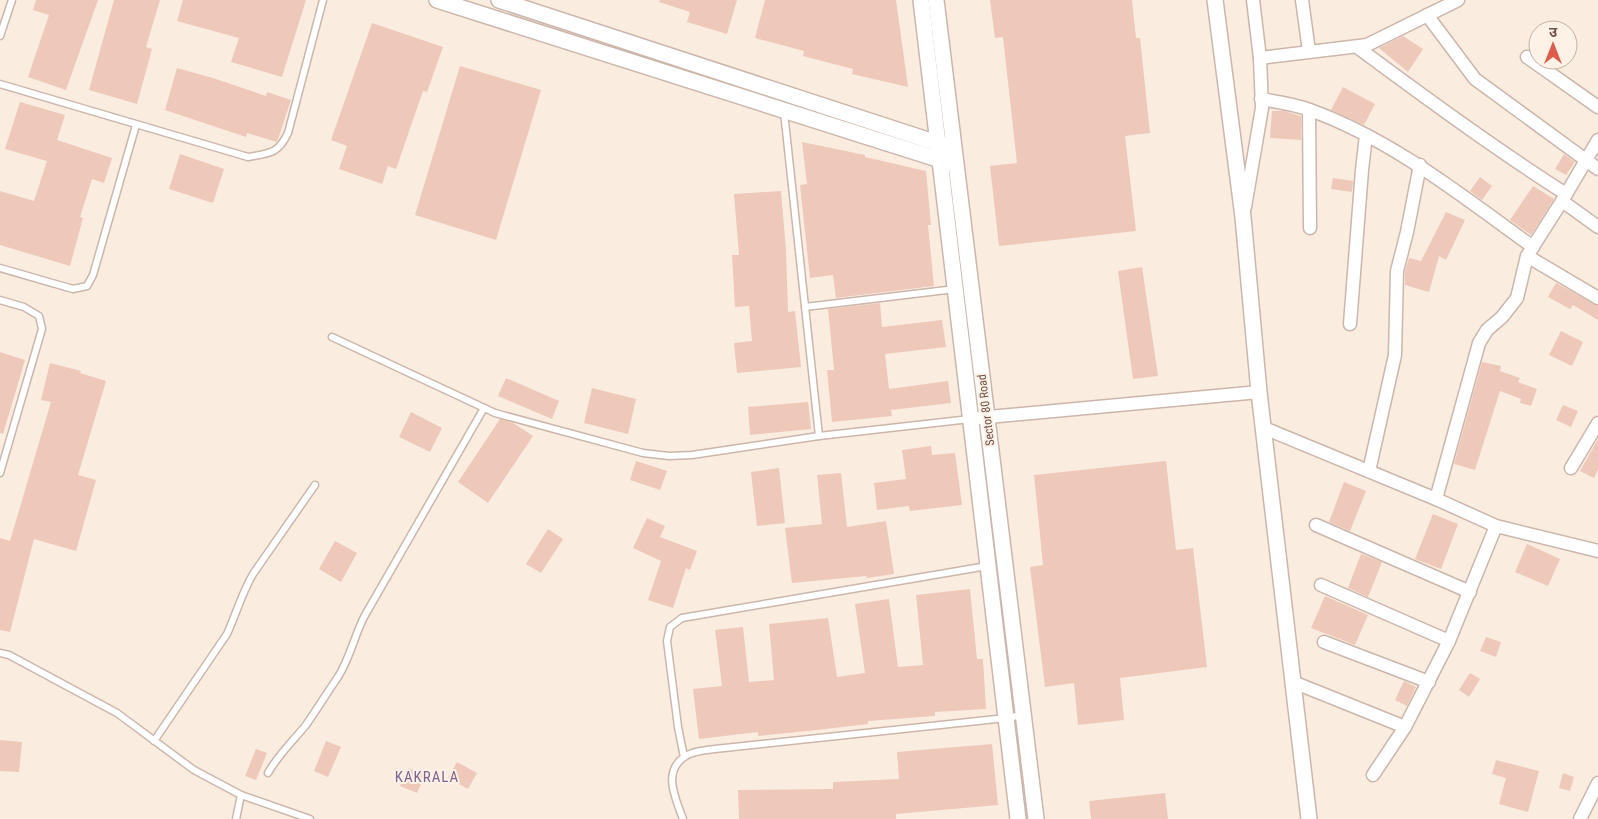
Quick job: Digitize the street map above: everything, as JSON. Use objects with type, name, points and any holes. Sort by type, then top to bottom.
[{"type":"street","points":[[437,0],[784,112],[956,165]]},
{"type":"street","points":[[499,0],[954,148]]},
{"type":"street","name":"Sector 80 Road","points":[[921,0],[1018,819]]},
{"type":"street","name":"Sector 80 Road","points":[[936,0],[1036,819]]},
{"type":"street","points":[[1215,0],[1243,217],[1259,392],[1309,819]]},
{"type":"street","points":[[1243,217],[1262,108],[1260,58],[1253,0]]},
{"type":"street","points":[[1302,0],[1309,52]]},
{"type":"street","points":[[1260,58],[1367,46],[1458,0]]},
{"type":"street","points":[[1426,15],[1475,79],[1598,169]]},
{"type":"street","points":[[1357,48],[1564,198],[1598,227]]},
{"type":"street","points":[[1527,57],[1598,107]]},
{"type":"street","points":[[1261,99],[1309,110],[1366,135],[1420,165],[1530,251],[1598,298]]},
{"type":"street","points":[[1309,110],[1310,228]]},
{"type":"street","points":[[1350,324],[1366,135]]},
{"type":"street","points":[[1436,499],[1479,343],[1487,330],[1502,317],[1517,298],[1530,251],[1598,140]]},
{"type":"street","points":[[1369,471],[1395,355],[1397,271],[1407,232],[1420,165]]},
{"type":"street","points":[[971,419],[1259,392]]},
{"type":"street","points":[[1571,468],[1593,443],[1598,423]]},
{"type":"street","points":[[1264,428],[1436,499],[1496,526],[1598,551]]},
{"type":"street","points":[[1316,524],[1470,592]]},
{"type":"street","points":[[1373,775],[1405,727],[1449,641],[1496,526]]},
{"type":"street","points":[[1321,585],[1449,641]]},
{"type":"street","points":[[1324,642],[1428,682]]},
{"type":"street","points":[[1293,682],[1405,727]]},
{"type":"street","points":[[1580,819],[1598,783]]},
{"type":"lane","points":[[0,36],[12,0]]},
{"type":"lane","points":[[0,84],[248,157],[270,153],[281,147],[288,133],[323,0]]},
{"type":"lane","points":[[784,112],[819,436]]},
{"type":"lane","points":[[0,268],[73,289],[87,286],[93,275],[136,125]]},
{"type":"lane","points":[[805,307],[956,289]]},
{"type":"lane","points":[[0,300],[24,307],[39,316],[42,329],[0,473]]},
{"type":"lane","points":[[332,336],[495,413],[643,453],[669,456],[692,455],[819,436],[971,419]]},
{"type":"lane","points":[[268,774],[274,763],[306,725],[339,675],[348,659],[356,633],[364,618],[484,408]]},
{"type":"lane","points":[[154,741],[227,634],[245,587],[253,574],[315,486]]},
{"type":"lane","points":[[684,757],[666,641],[670,627],[682,618],[988,566]]},
{"type":"lane","points":[[0,653],[8,655],[117,712],[201,774],[241,795],[310,819]]},
{"type":"lane","points":[[682,819],[671,780],[673,771],[684,757],[715,748],[1006,718],[1024,714]]},
{"type":"lane","points":[[236,819],[241,795]]},
{"type":"building","points":[[36,0],[98,0],[66,90],[28,77],[49,15],[33,10]]},
{"type":"building","points":[[114,0],[160,0],[146,47],[152,49],[137,104],[89,90]]},
{"type":"building","points":[[183,0],[306,0],[282,77],[231,62],[239,38],[177,21]]},
{"type":"building","points":[[660,0],[737,0],[727,34],[687,22],[690,12],[659,2]]},
{"type":"building","points":[[765,0],[896,0],[908,87],[852,74],[853,69],[803,56],[804,51],[755,38]]},
{"type":"building","points":[[990,0],[1132,0],[1136,38],[1140,38],[1150,133],[1125,136],[1136,231],[999,246],[990,166],[1017,163],[1003,37],[995,38]]},
{"type":"building","points":[[372,23],[443,47],[427,92],[423,91],[396,169],[388,166],[382,184],[339,169],[347,146],[331,140]]},
{"type":"building","points":[[1403,36],[1423,49],[1408,72],[1379,48]]},
{"type":"building","points":[[460,66],[541,90],[496,240],[415,215]]},
{"type":"building","points":[[177,68],[266,96],[267,92],[291,100],[277,142],[247,133],[246,137],[165,110]]},
{"type":"building","points":[[1343,87],[1375,104],[1364,125],[1331,110]]},
{"type":"building","points":[[20,102],[65,115],[57,140],[112,158],[104,183],[92,179],[80,217],[83,218],[70,266],[0,245],[0,191],[34,201],[47,161],[5,149]]},
{"type":"building","points":[[1272,111],[1284,111],[1301,116],[1301,140],[1270,138]]},
{"type":"building","points":[[802,142],[865,155],[865,157],[926,171],[931,225],[928,225],[934,286],[836,298],[833,275],[810,278],[800,185],[807,184]]},
{"type":"building","points":[[180,154],[224,169],[213,203],[169,189]]},
{"type":"building","points":[[1564,154],[1575,162],[1566,175],[1555,169]]},
{"type":"building","points":[[1480,177],[1492,186],[1482,200],[1470,191]]},
{"type":"building","points":[[1333,178],[1353,181],[1352,192],[1331,189]]},
{"type":"building","points":[[1533,186],[1554,199],[1531,235],[1510,220]]},
{"type":"building","points":[[781,191],[786,250],[788,312],[795,311],[801,367],[737,373],[734,343],[752,341],[749,306],[735,307],[732,255],[739,255],[734,194]]},
{"type":"building","points":[[1446,212],[1465,220],[1446,260],[1439,256],[1429,292],[1405,285],[1405,272],[1409,258],[1421,261]]},
{"type":"building","points":[[1142,267],[1158,376],[1133,379],[1118,271]]},
{"type":"building","points":[[1556,283],[1598,306],[1598,320],[1573,305],[1570,309],[1548,297]]},
{"type":"building","points":[[880,303],[882,327],[942,320],[946,347],[885,354],[889,389],[948,381],[951,403],[891,410],[892,416],[832,422],[827,370],[834,370],[828,309]]},
{"type":"building","points":[[1561,331],[1583,342],[1572,366],[1549,355]]},
{"type":"building","points":[[0,352],[25,360],[3,434],[0,433]]},
{"type":"building","points":[[1482,362],[1501,366],[1500,371],[1520,378],[1518,382],[1537,389],[1531,406],[1520,403],[1521,399],[1500,391],[1475,470],[1454,464]]},
{"type":"building","points":[[50,363],[81,371],[80,373],[106,381],[78,475],[96,480],[76,551],[34,539],[10,632],[0,630],[0,538],[10,541],[51,402],[41,400]]},
{"type":"building","points":[[506,378],[559,401],[552,419],[498,396]]},
{"type":"building","points":[[592,388],[636,399],[628,434],[584,423]]},
{"type":"building","points":[[808,402],[811,429],[750,435],[748,407]]},
{"type":"building","points":[[1563,405],[1578,411],[1571,427],[1556,420]]},
{"type":"building","points":[[411,412],[442,428],[430,452],[399,437]]},
{"type":"building","points":[[500,419],[513,423],[533,436],[488,503],[458,482]]},
{"type":"building","points":[[1598,439],[1598,469],[1594,478],[1580,471]]},
{"type":"building","points":[[931,446],[932,455],[955,453],[962,505],[910,511],[909,506],[877,510],[874,483],[906,479],[902,450]]},
{"type":"building","points":[[636,461],[667,471],[660,490],[630,480]]},
{"type":"building","points":[[1166,461],[1176,550],[1193,548],[1207,667],[1120,678],[1124,720],[1078,725],[1074,683],[1045,687],[1030,567],[1043,565],[1034,475]]},
{"type":"building","points":[[779,468],[785,523],[757,526],[751,472]]},
{"type":"building","points":[[841,473],[847,527],[886,521],[894,574],[867,578],[866,576],[792,583],[785,528],[822,524],[817,475]]},
{"type":"building","points":[[1344,482],[1366,491],[1350,531],[1329,522]]},
{"type":"building","points":[[1433,514],[1458,524],[1441,569],[1415,559]]},
{"type":"building","points":[[647,518],[665,526],[660,537],[697,551],[690,570],[686,568],[673,608],[648,600],[661,561],[633,548]]},
{"type":"building","points":[[548,529],[563,539],[541,573],[526,564]]},
{"type":"building","points":[[335,541],[357,553],[341,582],[319,569]]},
{"type":"building","points":[[1527,544],[1560,559],[1548,586],[1515,572]]},
{"type":"building","points":[[1361,554],[1382,562],[1368,597],[1348,588]]},
{"type":"building","points":[[970,589],[977,659],[983,659],[986,709],[935,712],[935,716],[868,721],[868,724],[817,730],[758,736],[758,732],[699,739],[693,689],[722,686],[715,630],[743,627],[749,682],[774,680],[769,624],[828,618],[837,677],[865,673],[855,604],[889,599],[898,667],[923,665],[916,595]]},
{"type":"building","points":[[1325,596],[1368,615],[1355,645],[1311,628]]},
{"type":"building","points":[[1486,637],[1501,642],[1496,657],[1480,651]]},
{"type":"building","points":[[1470,673],[1480,679],[1469,697],[1459,690]]},
{"type":"building","points":[[1404,681],[1416,687],[1407,706],[1395,700]]},
{"type":"building","points":[[0,740],[22,742],[19,772],[0,771]]},
{"type":"building","points":[[326,741],[341,747],[328,777],[314,771]]},
{"type":"building","points":[[992,744],[998,805],[896,814],[896,819],[739,819],[738,790],[833,789],[833,782],[899,779],[897,752]]},
{"type":"building","points":[[256,749],[267,753],[256,780],[245,776]]},
{"type":"building","points":[[1496,760],[1539,771],[1528,812],[1499,804],[1506,778],[1492,774]]},
{"type":"building","points":[[457,762],[477,773],[468,789],[448,778]]},
{"type":"building","points":[[408,768],[425,775],[417,793],[400,786]]},
{"type":"building","points":[[1563,773],[1574,777],[1570,791],[1559,788]]},
{"type":"building","points":[[1165,793],[1168,819],[1091,819],[1089,801]]},
{"type":"district","name":"KAKRALA","points":[[427,777]]}]
